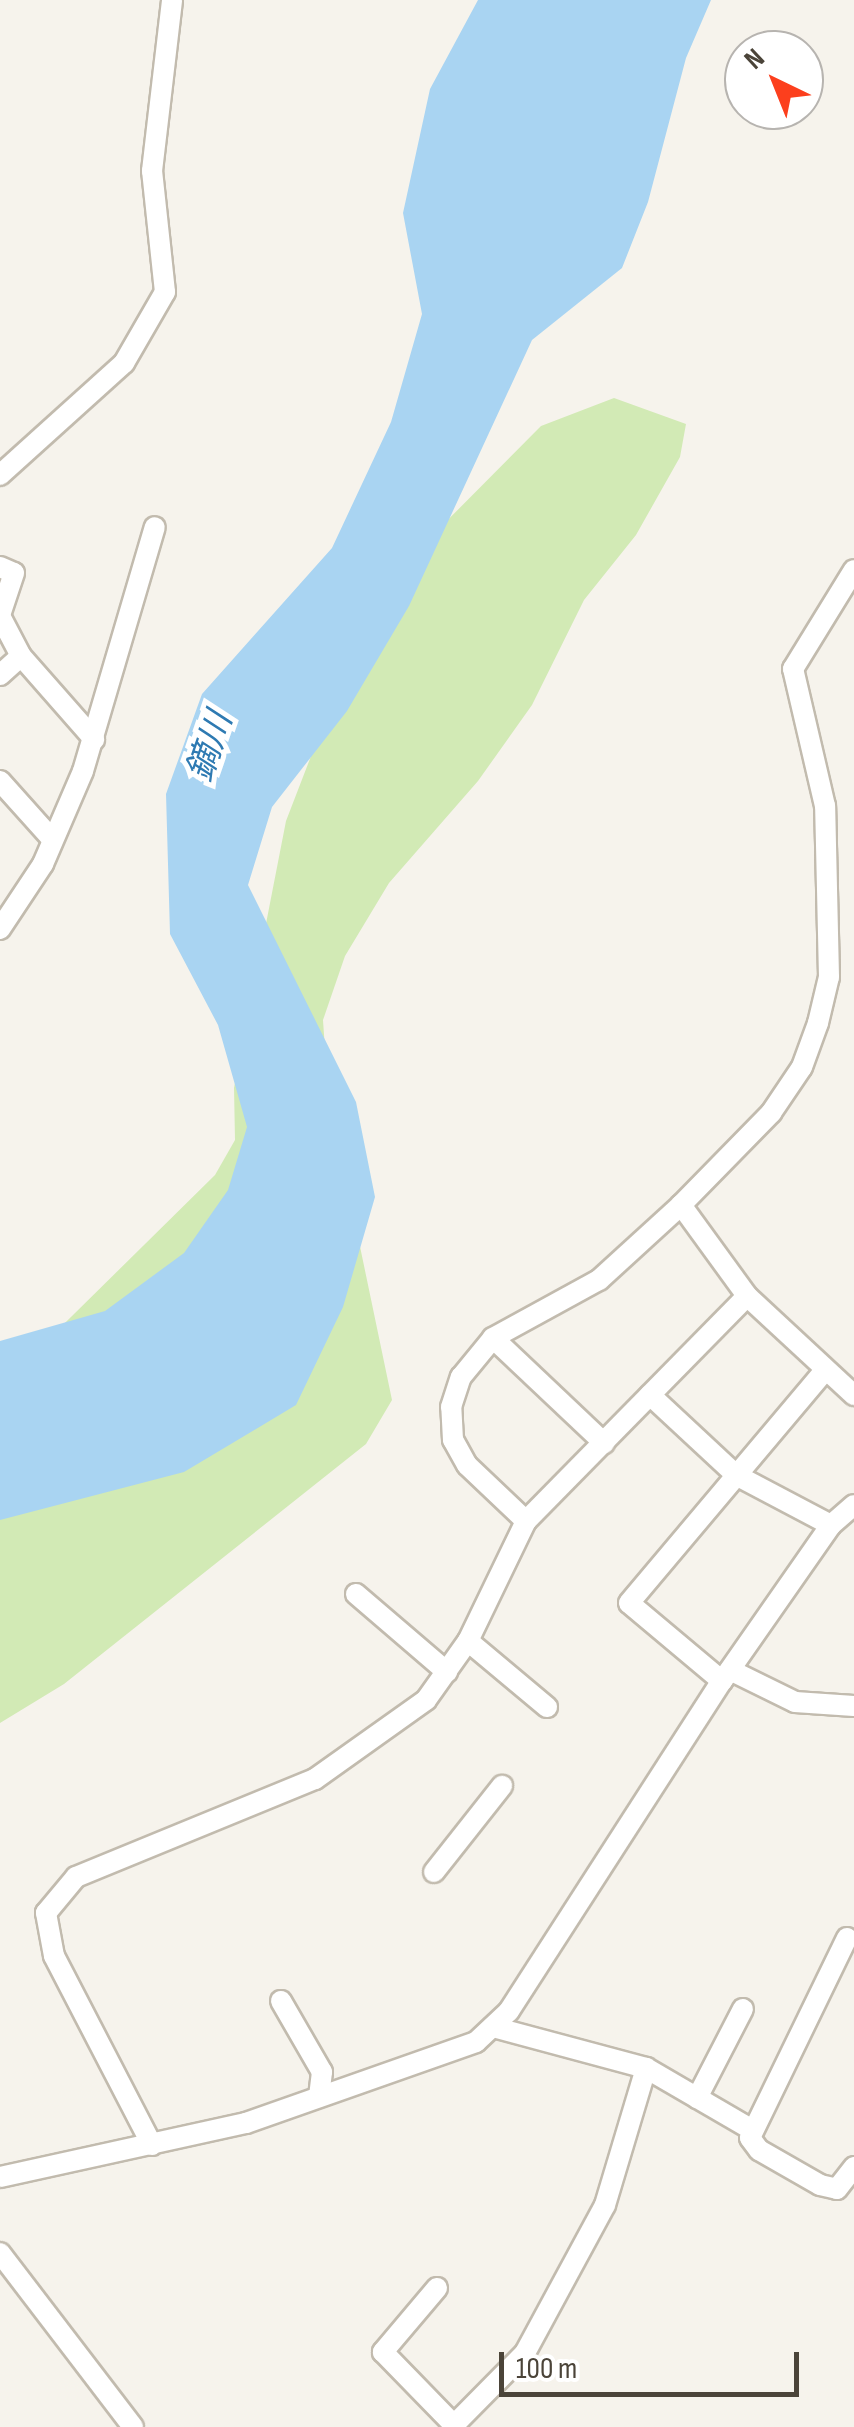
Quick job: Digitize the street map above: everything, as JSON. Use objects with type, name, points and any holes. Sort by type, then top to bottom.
[{"type":"street","points":[[0,475],[124,363],[165,292],[152,171],[172,0]]},
{"type":"street","points":[[0,929],[52,839],[94,738],[155,527]]},
{"type":"street","points":[[0,566],[14,573],[0,616],[22,656],[94,738]]},
{"type":"street","points":[[526,1521],[467,1465],[453,1440],[452,1407],[461,1376],[493,1338],[599,1280],[681,1205],[771,1114],[802,1067],[818,1024],[829,977],[826,806],[793,669],[854,570]]},
{"type":"street","points":[[0,675],[22,656]]},
{"type":"street","points":[[0,781],[52,839]]},
{"type":"street","points":[[681,1205],[748,1296],[854,1395]]},
{"type":"street","points":[[152,2145],[54,1956],[46,1913],[76,1877],[315,1779],[426,1700],[468,1642],[526,1521],[748,1296]]},
{"type":"street","points":[[493,1338],[604,1443]]},
{"type":"street","points":[[826,1370],[630,1602],[726,1676],[795,1702],[854,1706]]},
{"type":"street","points":[[650,1395],[736,1474],[831,1525]]},
{"type":"street","points":[[0,2176],[246,2123],[412,2068],[476,2042],[494,2027],[726,1676],[831,1525],[854,1505]]},
{"type":"street","points":[[356,1594],[447,1672]]},
{"type":"street","points":[[468,1642],[548,1707]]},
{"type":"street","points":[[434,1872],[502,1786]]},
{"type":"street","points":[[751,2130],[848,1938]]},
{"type":"street","points":[[281,2001],[322,2072],[319,2097]]},
{"type":"street","points":[[697,2098],[743,2009]]},
{"type":"street","points":[[494,2027],[646,2068],[751,2130],[758,2150],[820,2185],[836,2190],[854,2168]]},
{"type":"street","points":[[437,2288],[383,2352],[453,2426],[525,2353],[605,2205],[646,2068]]},
{"type":"street","points":[[0,2253],[133,2427]]},
{"type":"green space","points":[[614,398],[686,424],[680,457],[636,535],[584,600],[532,705],[478,781],[389,883],[345,956],[323,1020],[328,1093],[392,1400],[366,1444],[64,1684],[0,1723],[0,1387],[215,1175],[235,1140],[234,1088],[286,821],[355,642],[411,557],[541,426]]},
{"type":"water","name":"鏑川","points":[[478,0],[711,0],[686,58],[648,202],[622,268],[532,340],[409,606],[347,711],[272,807],[248,885],[356,1102],[375,1197],[343,1307],[296,1405],[184,1472],[0,1520],[0,1341],[105,1311],[184,1253],[228,1190],[247,1127],[218,1025],[170,934],[166,794],[202,694],[332,548],[391,422],[422,314],[403,213],[430,89]]}]
